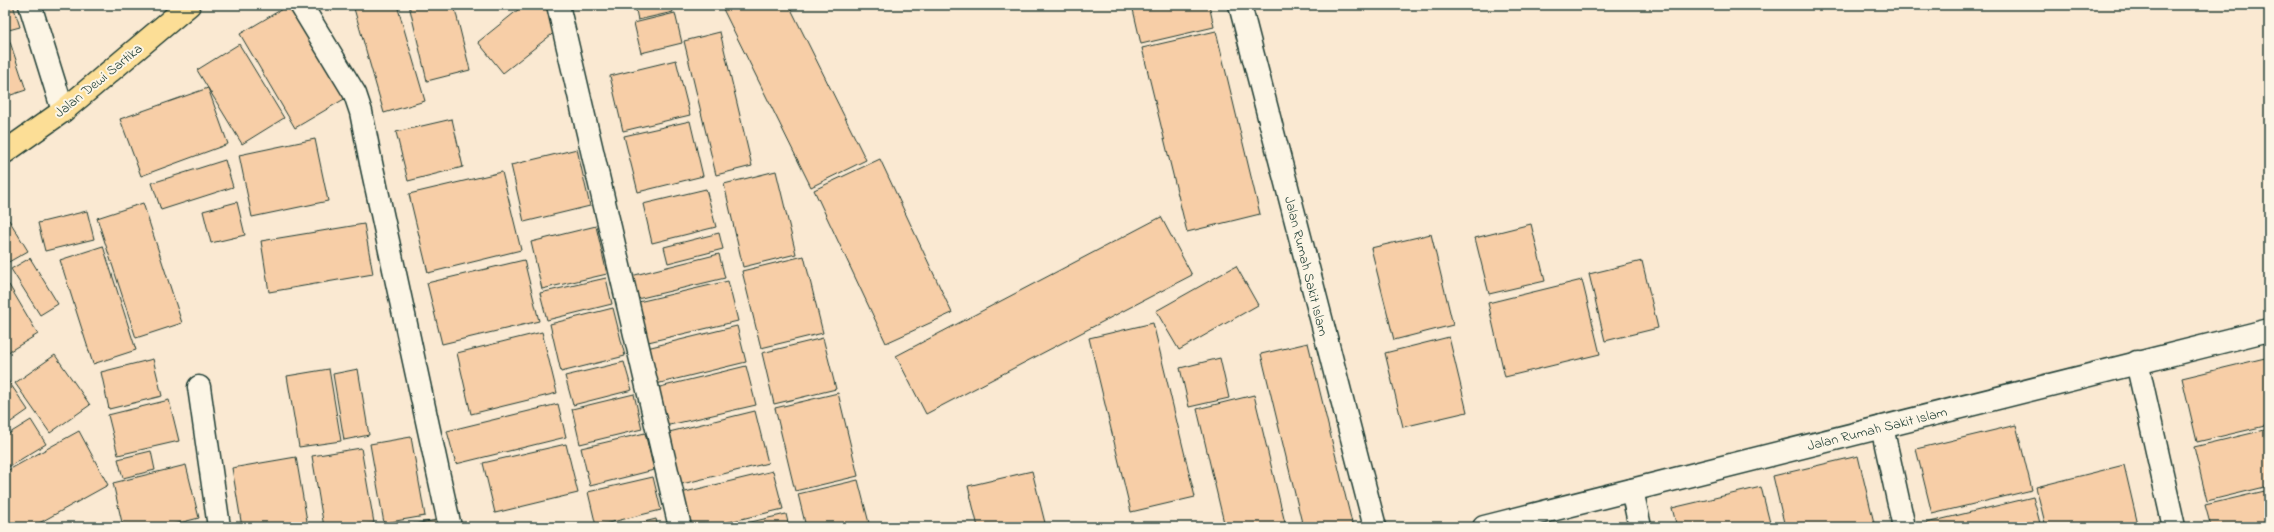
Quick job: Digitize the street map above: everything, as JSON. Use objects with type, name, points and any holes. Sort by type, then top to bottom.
[{"type":"main road","name":"Jalan Dewi Sartika","points":[[5,152],[63,110],[189,5]]},
{"type":"street","points":[[30,5],[63,110]]},
{"type":"street","points":[[301,5],[349,82],[361,112],[370,163],[450,527]]},
{"type":"street","points":[[558,5],[680,527]]},
{"type":"street","name":"Jalan Rumah Sakit Islam","points":[[1240,5],[1374,527]]},
{"type":"street","name":"Jalan Rumah Sakit Islam","points":[[1484,527],[2269,330]]},
{"type":"street","points":[[2137,362],[2174,527]]},
{"type":"street","points":[[199,386],[219,527]]},
{"type":"street","points":[[1882,427],[1904,527]]},
{"type":"street","points":[[1632,490],[1640,527]]},
{"type":"building","points":[[5,5],[13,5],[20,27],[5,31]]},
{"type":"building","points":[[289,5],[298,5],[351,95],[295,128],[240,34]]},
{"type":"building","points":[[353,5],[397,5],[425,101],[384,113]]},
{"type":"building","points":[[409,5],[454,5],[470,70],[427,81]]},
{"type":"building","points":[[524,5],[543,5],[561,27],[503,73],[478,42]]},
{"type":"building","points":[[635,5],[671,5],[673,12],[638,20]]},
{"type":"building","points":[[721,5],[789,5],[866,160],[811,187]]},
{"type":"building","points":[[1132,5],[1209,5],[1214,27],[1141,44]]},
{"type":"building","points":[[675,13],[682,43],[641,53],[634,23]]},
{"type":"building","points":[[1216,31],[1260,214],[1187,232],[1142,48]]},
{"type":"building","points":[[720,32],[752,166],[716,175],[684,41]]},
{"type":"building","points":[[8,36],[26,90],[5,97],[5,37]]},
{"type":"building","points":[[239,44],[284,118],[242,144],[197,70]]},
{"type":"building","points":[[676,60],[690,115],[623,131],[610,76]]},
{"type":"building","points":[[208,88],[228,144],[141,176],[120,119]]},
{"type":"building","points":[[452,119],[463,167],[408,181],[396,132]]},
{"type":"building","points":[[690,121],[703,176],[638,192],[624,136]]},
{"type":"building","points":[[315,139],[328,201],[252,217],[239,155]]},
{"type":"building","points":[[577,149],[590,206],[524,222],[511,165]]},
{"type":"building","points":[[880,159],[952,313],[886,343],[814,190]]},
{"type":"building","points":[[225,160],[233,187],[161,210],[152,183]]},
{"type":"building","points":[[776,171],[796,254],[743,267],[724,184]]},
{"type":"building","points":[[502,172],[521,250],[428,273],[409,194]]},
{"type":"building","points":[[706,189],[716,227],[652,243],[643,204]]},
{"type":"building","points":[[237,202],[245,235],[211,243],[203,211]]},
{"type":"building","points":[[143,203],[182,323],[136,338],[97,218]]},
{"type":"building","points":[[87,211],[94,239],[45,251],[38,223]]},
{"type":"building","points":[[1161,217],[1192,275],[926,414],[896,356]]},
{"type":"building","points":[[9,220],[28,251],[7,263],[5,259],[5,222]]},
{"type":"building","points":[[364,224],[373,274],[269,292],[261,241]]},
{"type":"building","points":[[1531,224],[1545,281],[1489,294],[1475,238]]},
{"type":"building","points":[[596,226],[607,274],[542,289],[531,242]]},
{"type":"building","points":[[719,233],[723,249],[668,263],[664,247]]},
{"type":"building","points":[[1431,234],[1453,325],[1394,340],[1371,248]]},
{"type":"building","points":[[103,246],[136,350],[93,364],[60,260]]},
{"type":"building","points":[[719,254],[725,278],[633,300],[627,277]]},
{"type":"building","points":[[804,256],[823,333],[761,348],[742,271]]},
{"type":"building","points":[[30,258],[58,304],[40,315],[11,269]]},
{"type":"building","points":[[524,260],[539,321],[442,344],[427,283]]},
{"type":"building","points":[[1642,261],[1658,328],[1605,341],[1589,274]]},
{"type":"building","points":[[1236,266],[1258,305],[1179,350],[1156,311]]},
{"type":"building","points":[[606,278],[612,304],[547,320],[540,293]]},
{"type":"building","points":[[1582,280],[1600,354],[1505,377],[1488,303]]},
{"type":"building","points":[[728,281],[738,321],[644,343],[634,303]]},
{"type":"building","points":[[9,285],[38,334],[5,354],[5,287]]},
{"type":"building","points":[[613,308],[625,356],[561,372],[550,324]]},
{"type":"building","points":[[1153,323],[1195,497],[1131,512],[1089,338]]},
{"type":"building","points":[[737,326],[746,362],[656,384],[647,348]]},
{"type":"building","points":[[542,332],[557,393],[471,414],[457,353]]},
{"type":"building","points":[[1449,337],[1467,412],[1403,427],[1385,353]]},
{"type":"building","points":[[823,338],[836,389],[774,404],[762,353]]},
{"type":"building","points":[[1308,343],[1353,527],[1303,527],[1261,354]]},
{"type":"building","points":[[55,355],[90,405],[50,433],[15,383]]},
{"type":"building","points":[[1220,358],[1229,398],[1189,407],[1180,368]]},
{"type":"building","points":[[2265,358],[2269,375],[2269,425],[2197,442],[2182,378]]},
{"type":"building","points":[[153,359],[162,396],[109,409],[101,372]]},
{"type":"building","points":[[624,362],[632,390],[573,405],[565,376]]},
{"type":"building","points":[[746,366],[756,405],[665,426],[656,388]]},
{"type":"building","points":[[329,369],[341,441],[299,447],[287,376]]},
{"type":"building","points":[[358,369],[369,435],[344,440],[333,374]]},
{"type":"building","points":[[5,376],[28,410],[5,426]]},
{"type":"building","points":[[838,393],[858,476],[795,491],[775,408]]},
{"type":"building","points":[[634,394],[642,429],[580,444],[572,409]]},
{"type":"building","points":[[1254,395],[1286,527],[1225,527],[1197,409]]},
{"type":"building","points":[[169,400],[179,441],[118,455],[108,415]]},
{"type":"building","points":[[558,404],[566,437],[456,464],[447,431]]},
{"type":"building","points":[[755,411],[768,463],[678,485],[665,433]]},
{"type":"building","points":[[31,420],[46,444],[5,469],[5,436]]},
{"type":"building","points":[[2016,425],[2032,490],[1932,514],[1916,449]]},
{"type":"building","points":[[2269,429],[2269,486],[2207,501],[2194,447]]},
{"type":"building","points":[[79,431],[108,485],[32,527],[5,527],[5,472]]},
{"type":"building","points":[[645,433],[654,470],[590,486],[581,448]]},
{"type":"building","points":[[411,437],[425,516],[384,523],[370,444]]},
{"type":"building","points":[[566,444],[578,493],[495,513],[483,463]]},
{"type":"building","points":[[361,448],[374,523],[352,527],[324,527],[312,456]]},
{"type":"building","points":[[151,451],[155,470],[123,478],[118,459]]},
{"type":"building","points":[[1858,456],[1875,527],[1785,527],[1773,476]]},
{"type":"building","points":[[296,457],[308,527],[242,527],[232,468]]},
{"type":"building","points":[[186,465],[199,518],[163,527],[123,527],[113,483]]},
{"type":"building","points":[[2124,465],[2138,525],[2130,527],[2046,527],[2036,487]]},
{"type":"building","points":[[773,471],[783,509],[708,527],[689,527],[681,493]]},
{"type":"building","points":[[1032,471],[1046,527],[978,527],[968,486]]},
{"type":"building","points":[[653,477],[661,510],[596,526],[588,492]]},
{"type":"building","points":[[858,480],[870,527],[806,527],[798,494]]},
{"type":"building","points":[[1761,487],[1771,527],[1677,527],[1672,508]]},
{"type":"building","points":[[2269,490],[2269,527],[2211,527],[2205,505]]},
{"type":"building","points":[[2033,497],[2041,527],[1927,527],[1926,523]]},
{"type":"building","points":[[786,514],[789,527],[729,527]]},
{"type":"building","points":[[656,519],[658,527],[624,527]]},
{"type":"building","points":[[437,520],[438,527],[413,527],[413,524]]}]
